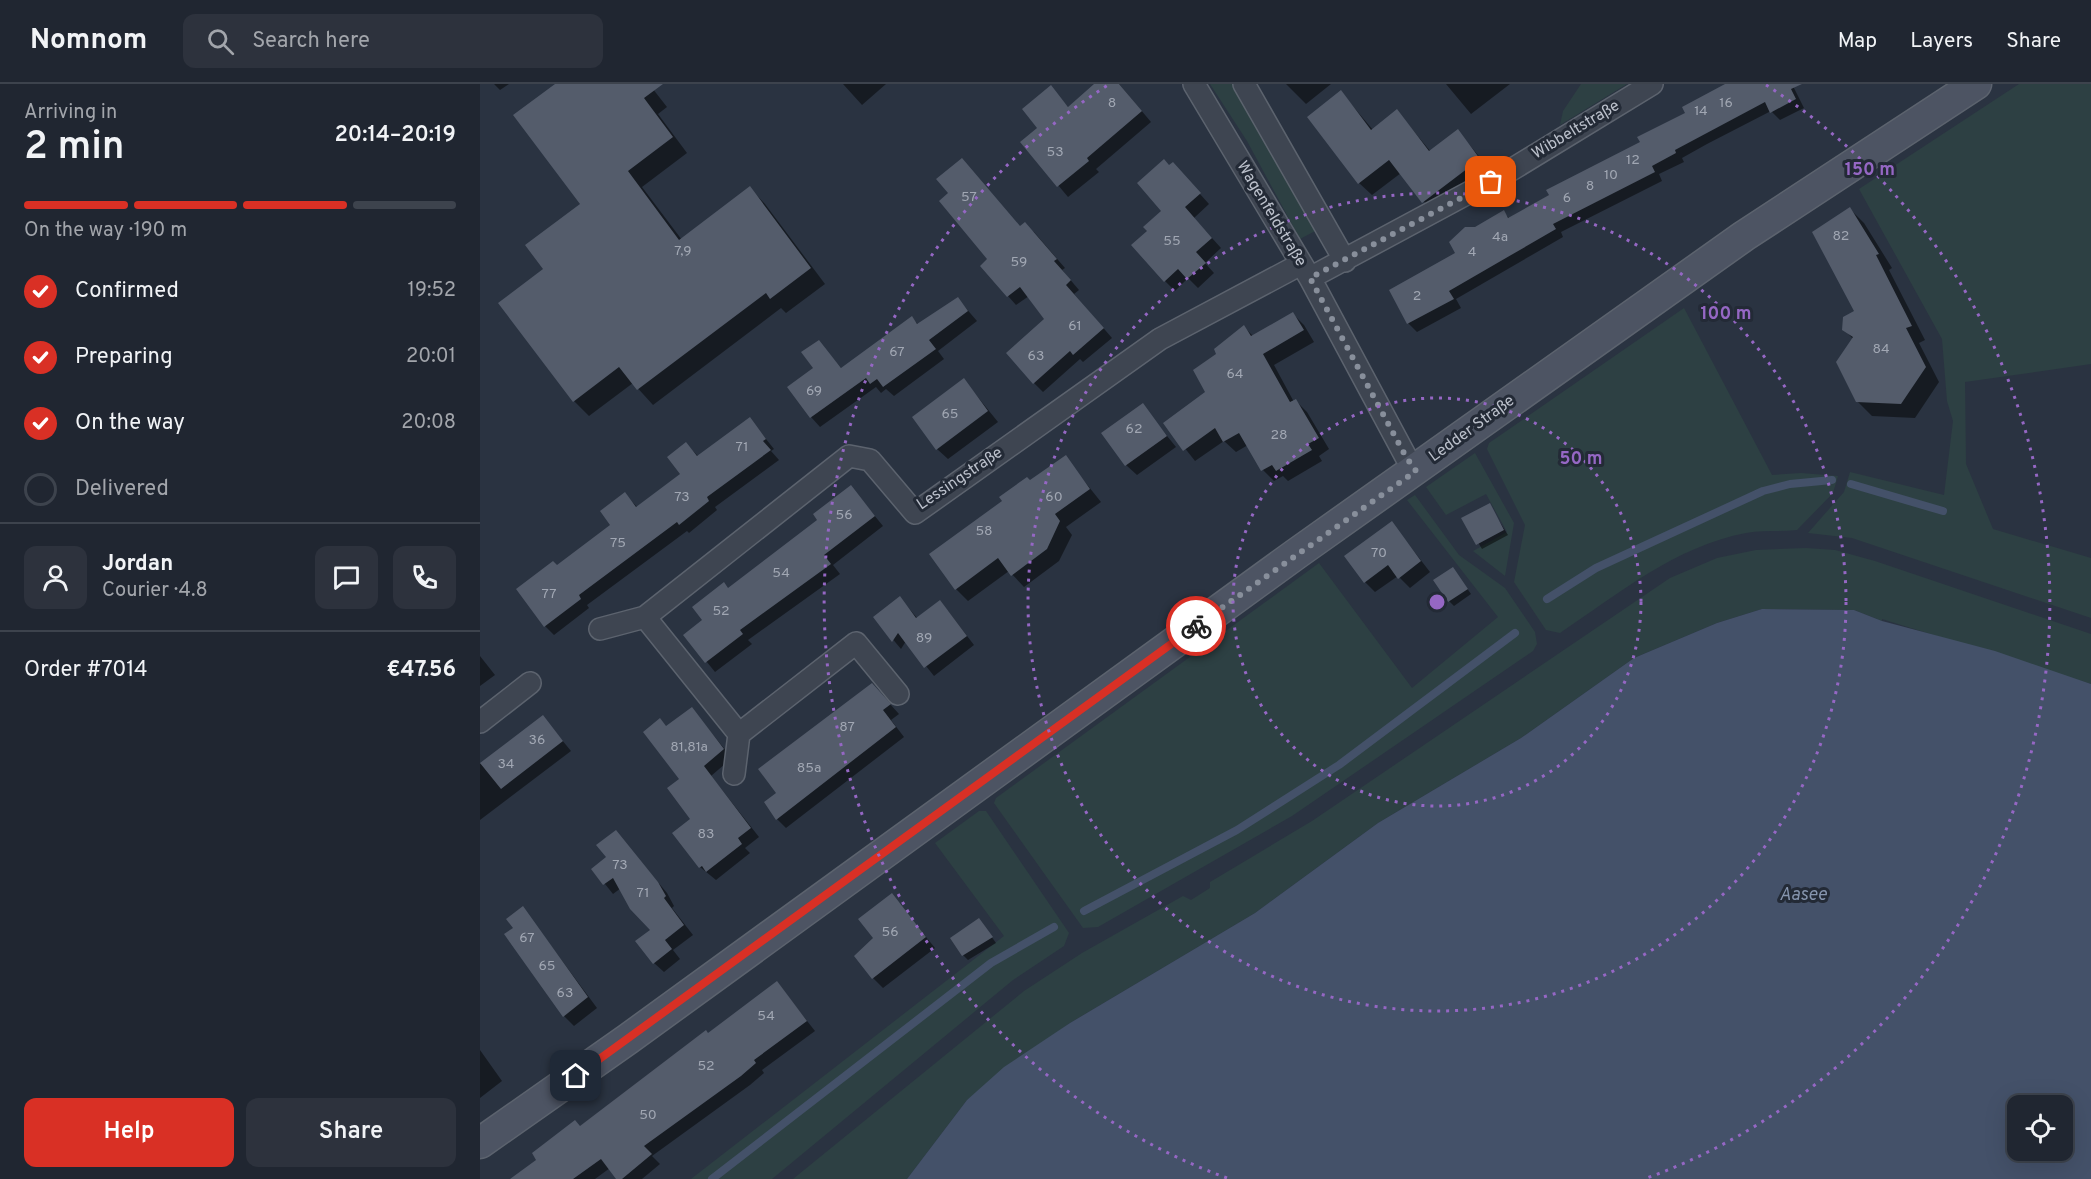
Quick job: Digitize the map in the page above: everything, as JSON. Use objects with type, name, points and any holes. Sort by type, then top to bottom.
[{"type":"main road","name":"Ledder Straße","points":[[480,1143],[628,1039],[1296,554],[1744,236],[1976,84]]},
{"type":"street","name":"Wagenfeldstraße","points":[[1194,84],[1305,271],[1406,457],[1416,471]]},
{"type":"street","points":[[1244,84],[1345,261]]},
{"type":"street","name":"Wibbeltstraße","points":[[1305,271],[1345,261],[1511,170],[1652,84]]},
{"type":"street","name":"Lessingstraße","points":[[600,629],[645,617],[849,456],[870,460],[915,513],[1160,339],[1305,271]]},
{"type":"street","points":[[645,617],[739,734]]},
{"type":"street","points":[[734,774],[739,734],[856,643],[898,694]]},
{"type":"street","points":[[480,722],[530,683]]},
{"type":"shaded area","points":[[1210,84],[1232,84],[1246,103],[1317,230],[1300,239],[1247,141]]},
{"type":"shaded area","points":[[1581,84],[1627,84],[1560,125],[1563,111]]},
{"type":"shaded area","points":[[2019,84],[2091,84],[2091,364],[1965,382],[1966,464],[1993,529],[2091,558],[2091,618],[1852,538],[1808,533],[1844,492],[1850,472],[1944,495],[1953,421],[1947,401],[1942,339],[1859,189]]},
{"type":"shaded area","points":[[1684,308],[1772,475],[1801,473],[1838,476],[1833,493],[1797,530],[1746,533],[1720,539],[1648,573],[1560,633],[1546,630],[1514,582],[1525,525],[1487,449],[1489,443]]},
{"type":"shaded area","points":[[1475,453],[1514,523],[1505,576],[1473,551],[1507,532],[1486,494],[1446,515],[1426,487]]},
{"type":"shaded area","points":[[1415,495],[1459,555],[1505,588],[1535,632],[1537,644],[1533,651],[1292,816],[1098,927],[1083,928],[994,803],[996,798],[1319,563],[1412,688],[1498,617],[1407,500]]},
{"type":"shaded area","points":[[1806,548],[1835,550],[1875,561],[2091,634],[2091,684],[1882,619],[1882,621],[1854,610],[1762,609],[1717,623],[1634,658],[1521,738],[1378,823],[1255,913],[1070,1023],[967,1100],[907,1179],[793,1179],[1024,991],[1082,953],[1183,896],[1191,900],[1210,888],[1210,882],[1312,821],[1670,578],[1717,558],[1756,550]]},
{"type":"shaded area","points":[[979,811],[986,811],[1069,933],[1064,946],[1013,980],[772,1179],[691,1179],[1004,936],[935,843]]},
{"type":"water","name":"Aasee","points":[[1762,609],[1854,610],[1882,621],[1995,651],[2091,684],[2091,1179],[907,1179],[967,1100],[1004,1067],[1070,1023],[1255,913],[1378,823],[1521,738],[1634,658],[1717,623]]},
{"type":"building","points":[[555,84],[663,84],[644,98],[673,137],[628,171],[679,240],[750,186],[811,268],[770,299],[766,293],[637,390],[619,367],[573,402],[498,303],[543,269],[525,245],[580,204],[513,115]]},
{"type":"building","points":[[1094,84],[1119,84],[1142,111],[1087,158],[1089,161],[1057,187],[1020,142],[1037,128],[1022,109],[1051,85],[1068,107]]},
{"type":"building","points":[[1725,84],[1802,84],[1791,89],[1796,99],[1770,113],[1765,102],[1675,150],[1676,153],[1652,166],[1655,172],[1553,224],[1556,229],[1449,291],[1454,299],[1407,324],[1389,290],[1455,253],[1449,242],[1465,227],[1475,227],[1504,210],[1508,218],[1549,195],[1546,190],[1640,142],[1637,137],[1685,113],[1682,107]]},
{"type":"building","points":[[1341,90],[1371,130],[1397,109],[1429,151],[1458,129],[1480,159],[1422,203],[1389,160],[1358,184],[1307,117]]},
{"type":"building","points":[[962,158],[1020,226],[1025,222],[1057,259],[1054,261],[1071,280],[1066,285],[1104,328],[1073,355],[1070,351],[1033,384],[1006,353],[1044,319],[1020,287],[1007,297],[980,266],[987,259],[939,201],[948,193],[936,179]]},
{"type":"building","points":[[1164,159],[1169,165],[1173,162],[1201,193],[1185,207],[1212,238],[1196,252],[1206,263],[1187,279],[1178,269],[1164,282],[1131,245],[1147,231],[1143,227],[1161,211],[1137,183]]},
{"type":"building","points":[[1850,207],[1879,254],[1876,255],[1912,326],[1906,328],[1926,367],[1901,404],[1856,402],[1836,362],[1853,337],[1842,330],[1843,317],[1854,311],[1812,232]]},
{"type":"building","points":[[958,297],[968,311],[929,340],[936,349],[883,387],[877,379],[870,384],[866,378],[810,418],[787,387],[813,368],[801,352],[819,340],[841,368],[912,316],[917,324]]},
{"type":"building","points":[[1293,312],[1304,330],[1263,354],[1290,402],[1296,399],[1319,438],[1308,444],[1312,450],[1276,471],[1272,465],[1261,471],[1239,433],[1223,442],[1215,428],[1183,451],[1163,423],[1205,392],[1193,370],[1216,354],[1214,349],[1244,325],[1251,336]]},
{"type":"building","points":[[964,378],[988,411],[936,450],[912,417]]},
{"type":"building","points":[[1143,403],[1167,436],[1125,466],[1101,433]]},
{"type":"building","points":[[750,417],[766,439],[763,441],[771,450],[707,497],[709,501],[679,525],[677,522],[579,595],[581,599],[544,627],[516,589],[553,561],[557,565],[610,525],[600,511],[625,492],[636,507],[680,474],[667,457],[686,442],[697,456]]},
{"type":"building","points":[[1066,455],[1090,489],[1055,514],[1060,521],[1047,549],[1011,576],[998,558],[955,590],[929,554],[1002,501],[999,497],[1027,477],[1030,480]]},
{"type":"building","points":[[851,485],[875,516],[824,555],[831,564],[740,630],[743,634],[705,663],[683,635],[702,620],[692,607],[724,582],[728,588],[817,520],[813,514]]},
{"type":"building","points":[[1490,503],[1504,530],[1476,545],[1461,518]]},
{"type":"building","points":[[1392,521],[1421,561],[1398,579],[1388,565],[1364,583],[1344,556]]},
{"type":"building","points":[[1453,567],[1468,589],[1448,602],[1433,580]]},
{"type":"building","points":[[900,596],[916,618],[940,600],[967,636],[924,668],[898,633],[892,642],[873,617]]},
{"type":"building","points":[[872,683],[891,704],[883,710],[896,727],[776,820],[764,802],[776,793],[758,769]]},
{"type":"building","points":[[692,707],[724,749],[704,766],[751,828],[738,838],[742,844],[706,872],[702,866],[699,868],[672,833],[690,819],[667,788],[679,779],[643,732],[660,718],[666,726]]},
{"type":"building","points":[[543,715],[563,741],[501,789],[480,763]]},
{"type":"building","points":[[616,830],[658,882],[666,896],[664,898],[684,925],[665,940],[672,949],[653,964],[635,941],[650,930],[630,909],[613,878],[603,885],[591,869],[606,857],[596,845]]},
{"type":"building","points":[[892,893],[926,937],[872,979],[854,956],[873,938],[858,919]]},
{"type":"building","points":[[523,906],[588,997],[563,1017],[504,934],[513,928],[506,919]]},
{"type":"building","points":[[979,918],[993,937],[962,956],[950,938]]},
{"type":"building","points":[[777,981],[807,1021],[754,1060],[756,1063],[741,1076],[644,1146],[652,1154],[622,1179],[616,1179],[601,1159],[573,1179],[510,1179],[536,1160],[532,1153],[575,1120],[580,1126],[706,1030],[708,1033]]},
{"type":"waterway","points":[[1547,599],[1596,568],[1763,491],[1790,484],[1832,480]]},
{"type":"waterway","points":[[1851,484],[1943,511]]},
{"type":"waterway","points":[[1084,911],[1237,830],[1339,765],[1515,633]]},
{"type":"waterway","points":[[712,1179],[991,963],[1054,927]]},
{"type":"way so far","points":[[1196,626],[1416,471],[1406,457],[1310,278],[1491,182]]},
{"type":"route","points":[[576,1076],[1196,626]]}]
